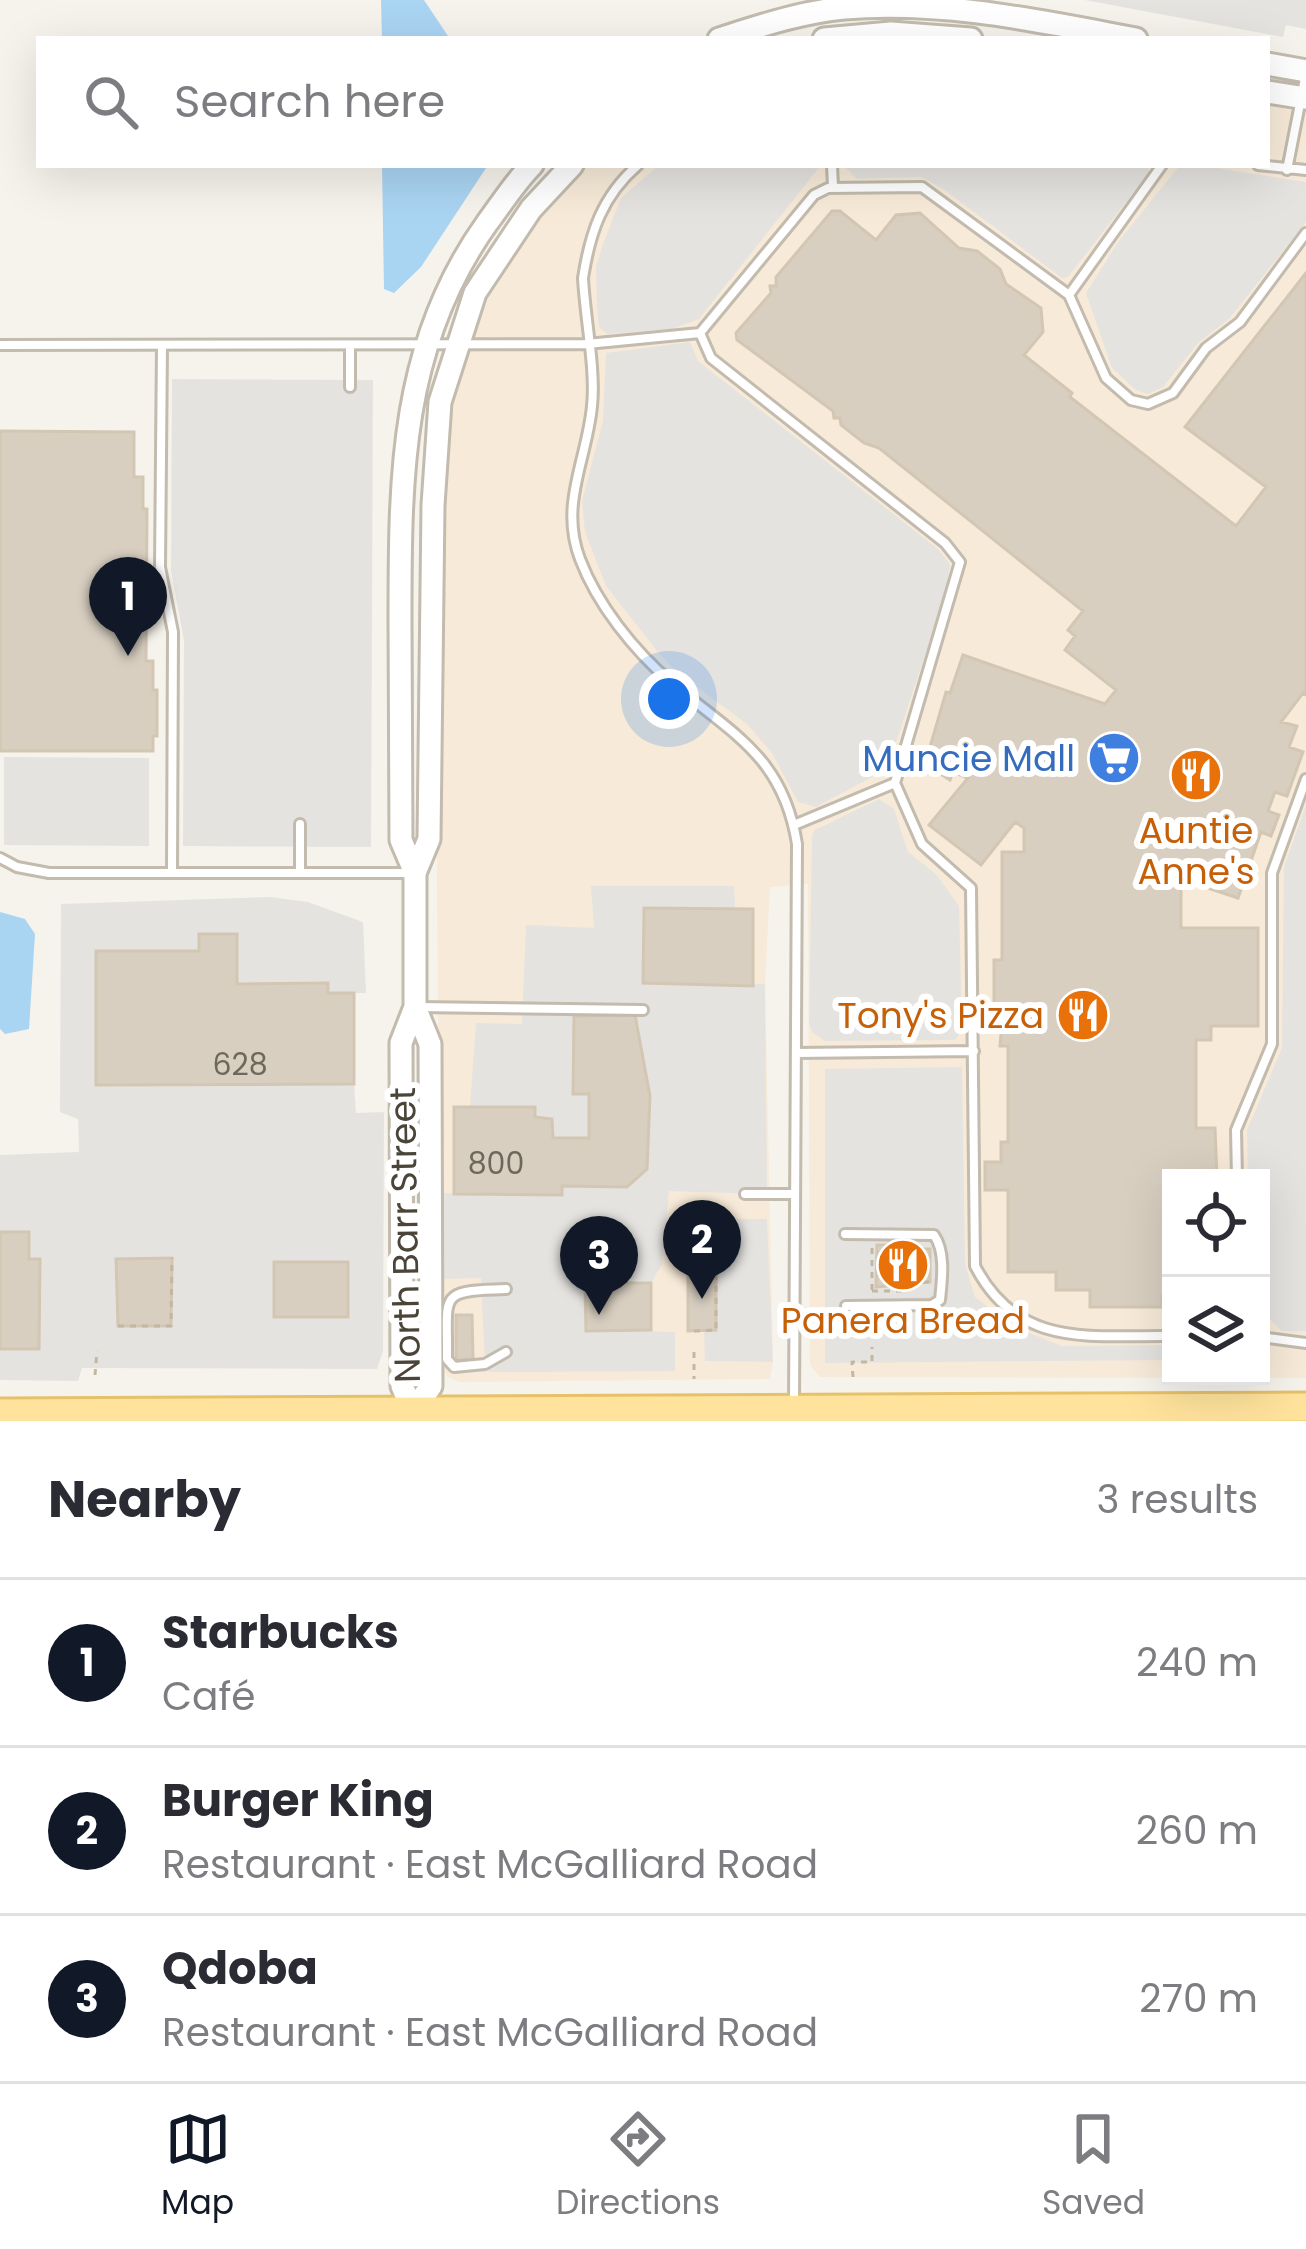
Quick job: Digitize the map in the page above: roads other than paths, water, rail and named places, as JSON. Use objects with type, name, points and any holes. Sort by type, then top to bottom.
[{"type":"main road","points":[[0,1413],[794,1409],[1014,1415],[1306,1407]]},
{"type":"street","points":[[729,36],[841,4],[962,8],[1119,36]]},
{"type":"street","points":[[856,36],[931,36]]},
{"type":"street","points":[[1270,65],[1306,72]]},
{"type":"street","points":[[1270,92],[1304,98]]},
{"type":"street","name":"North Barr Street","points":[[415,873],[401,841],[400,502],[406,432],[427,344],[450,283],[530,168]]},
{"type":"street","name":"North Barr Street","points":[[413,1412],[431,1386],[430,1044],[415,1007],[415,873],[429,839],[437,430],[456,344],[476,292],[531,209],[569,168]]},
{"type":"lane","points":[[833,36],[841,4]]},
{"type":"lane","points":[[1287,170],[1306,72]]},
{"type":"lane","points":[[1270,167],[1306,170]]},
{"type":"lane","points":[[635,168],[614,189],[589,241],[583,278],[592,407],[570,518],[579,558],[598,594],[644,656],[752,747],[782,795],[794,825],[794,1409]]},
{"type":"lane","points":[[832,168],[833,188]]},
{"type":"lane","points":[[1069,296],[1160,168]]},
{"type":"lane","points":[[0,345],[587,344],[700,333],[814,195],[833,188],[922,187],[1069,296],[1106,378],[1131,400],[1148,404],[1164,400],[1206,348],[1240,322],[1306,233]]},
{"type":"lane","points":[[700,333],[711,358],[941,539],[960,562],[895,783],[922,844],[970,888],[974,1255],[988,1292],[1005,1310],[1030,1324],[1055,1332],[1162,1336]]},
{"type":"lane","points":[[162,345],[160,567],[173,632],[172,873]]},
{"type":"lane","points":[[350,345],[350,387]]},
{"type":"lane","points":[[1237,1169],[1236,1130],[1271,1044],[1273,873],[1306,779]]},
{"type":"lane","points":[[794,825],[895,783]]},
{"type":"lane","points":[[300,824],[300,873]]},
{"type":"lane","points":[[0,858],[17,867],[49,873],[415,873]]},
{"type":"lane","points":[[415,1007],[644,1010]]},
{"type":"lane","points":[[796,1053],[974,1051]]},
{"type":"lane","points":[[745,1194],[794,1194]]},
{"type":"lane","points":[[845,1234],[934,1235],[942,1263],[940,1300],[932,1305],[846,1306]]},
{"type":"lane","points":[[506,1289],[452,1294],[447,1359],[454,1367],[470,1367],[506,1352]]},
{"type":"lane","points":[[1270,1338],[1306,1343]]},
{"type":"water","points":[[381,0],[424,0],[448,36],[382,36]]},
{"type":"water","points":[[382,168],[486,168],[421,267],[394,293],[384,289]]},
{"type":"water","points":[[0,912],[25,919],[35,934],[29,1029],[5,1034],[0,1029]]},
{"type":"place","name":"Starbucks","points":[[128,656]]},
{"type":"place","name":"Muncie Mall","points":[[1114,758]]},
{"type":"place","name":"Auntie Anne's","points":[[1196,775]]},
{"type":"place","name":"Tony's Pizza","points":[[1083,1015]]},
{"type":"place","name":"Panera Bread","points":[[903,1265]]},
{"type":"place","name":"Burger King","points":[[702,1299]]},
{"type":"place","name":"Qdoba","points":[[599,1315]]}]
